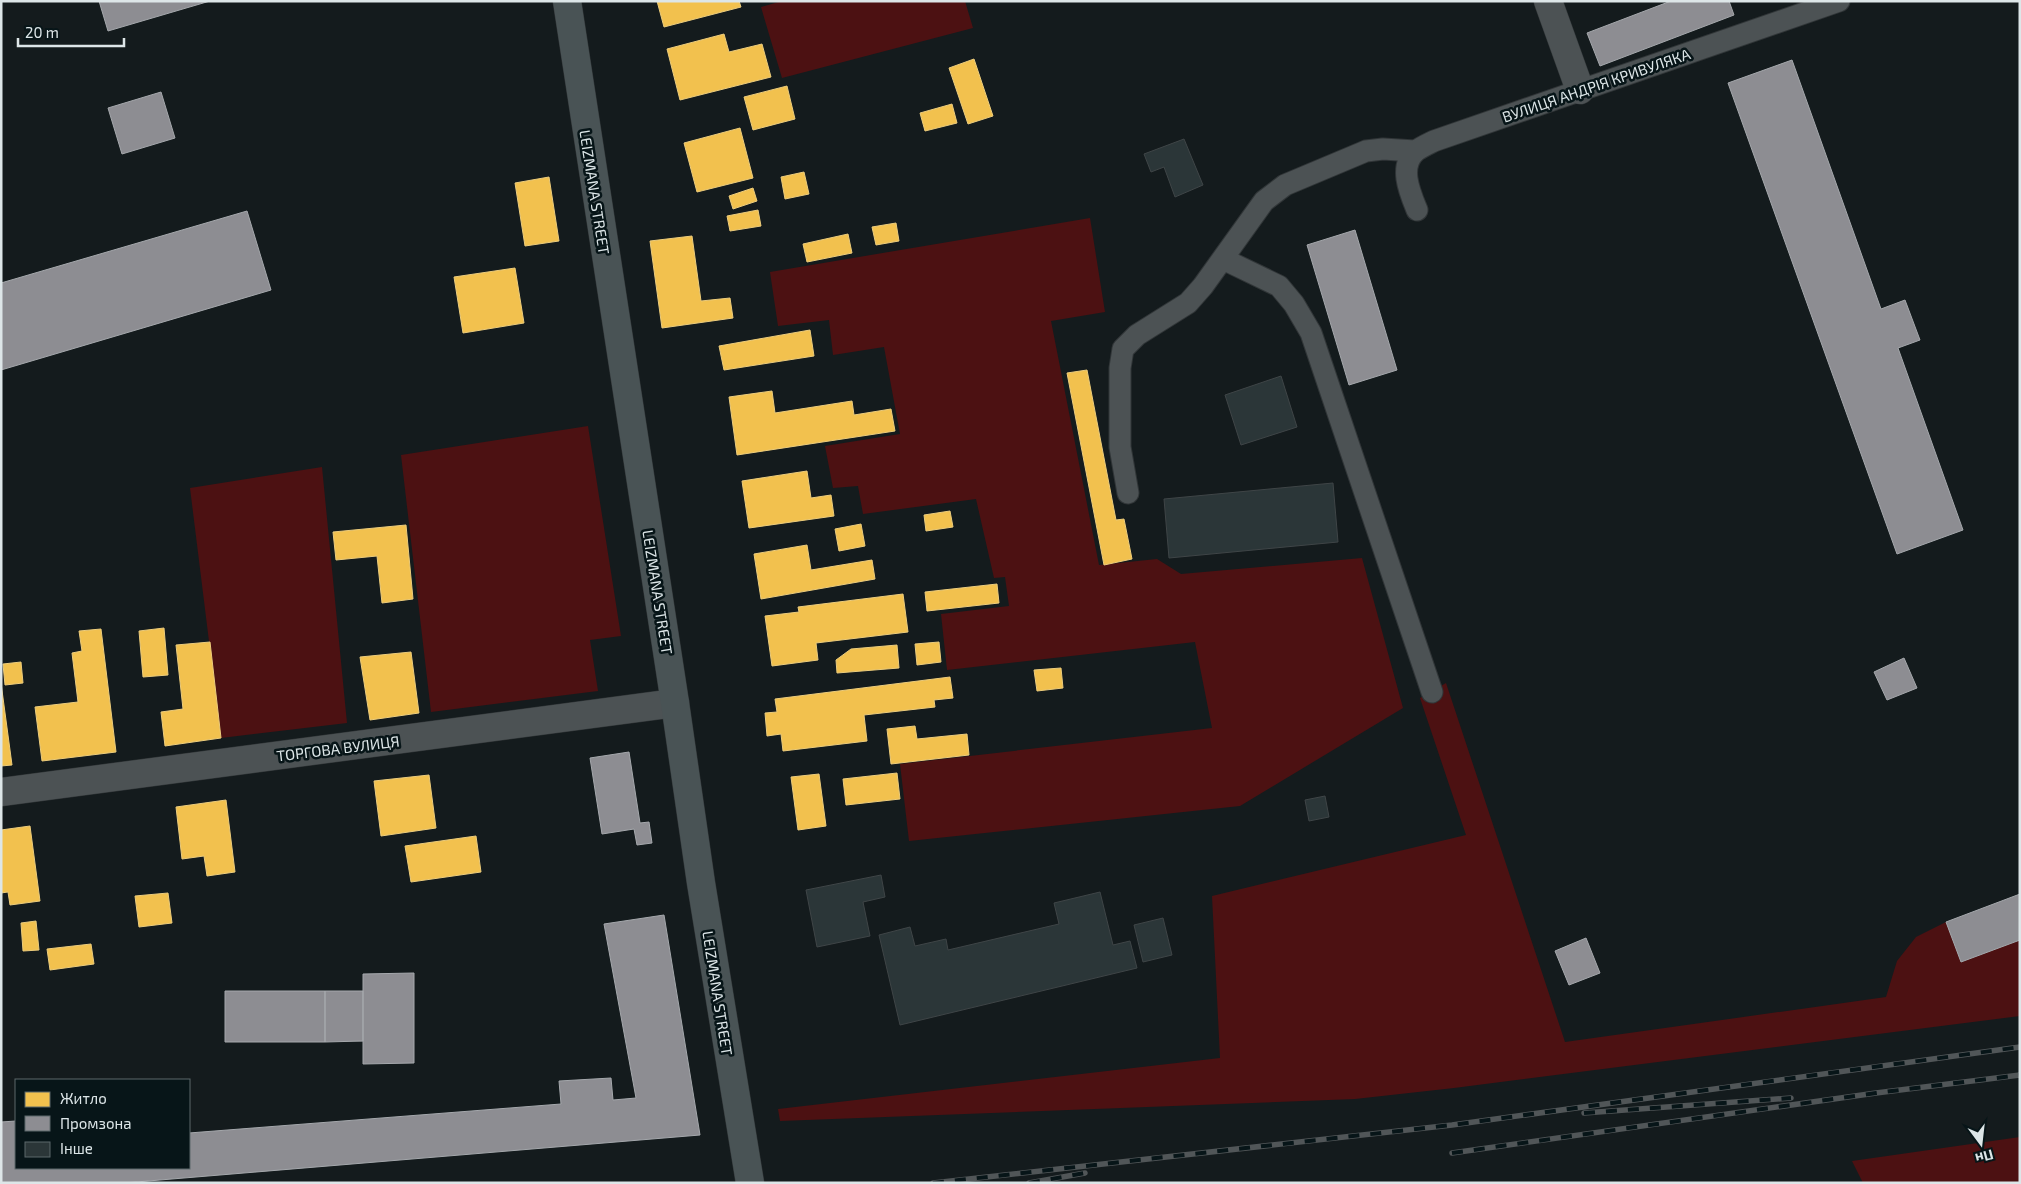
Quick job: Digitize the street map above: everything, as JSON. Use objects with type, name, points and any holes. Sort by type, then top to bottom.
[{"type":"street","name":"LEIZMANA STREET","points":[[567,1],[701,882],[750,1183]]},
{"type":"street","points":[[1548,1],[1580,90]]},
{"type":"street","name":"ТОРГОВА ВУЛИЦЯ","points":[[1,792],[675,703]]},
{"type":"lane","name":"ВУЛИЦЯ АНДРІЯ КРИВУЛЯКА","points":[[1415,151],[1434,141],[1839,1]]},
{"type":"lane","points":[[1128,493],[1120,448],[1120,368],[1124,349],[1137,335],[1188,303],[1223,259],[1264,201],[1285,186],[1366,152],[1384,149],[1415,151],[1408,164],[1407,180],[1410,194],[1418,210]]},
{"type":"lane","points":[[1223,259],[1279,286],[1294,304],[1310,333],[1432,692]]},
{"type":"shaded area","points":[[782,1],[965,1],[973,28],[782,78],[761,7]]},
{"type":"shaded area","points":[[1090,218],[1105,312],[1051,321],[1099,565],[1157,559],[1181,574],[1362,558],[1403,708],[1240,806],[909,841],[900,764],[1212,728],[1195,642],[947,670],[941,614],[1009,606],[1005,577],[994,578],[976,499],[863,514],[858,486],[833,488],[825,446],[900,434],[884,347],[833,355],[829,320],[778,326],[770,272]]},
{"type":"shaded area","points":[[588,426],[621,636],[590,640],[598,691],[431,712],[401,455]]},
{"type":"shaded area","points":[[322,467],[347,723],[221,738],[190,488]]},
{"type":"shaded area","points":[[1446,683],[1565,1042],[1886,997],[1897,961],[1916,937],[1946,922],[1961,962],[2020,940],[2020,1016],[1355,1099],[780,1121],[778,1109],[1220,1058],[1212,896],[1466,835],[1420,698]]},
{"type":"shaded area","points":[[2020,1137],[2020,1183],[1863,1183],[1852,1161]]},
{"type":"building: Житло","points":[[657,1],[739,1],[741,7],[664,27]]},
{"type":"building: Житло","points":[[724,34],[729,52],[762,44],[771,77],[680,100],[667,49]]},
{"type":"building: Житло","points":[[974,59],[993,116],[968,124],[949,68]]},
{"type":"building: Житло","points":[[787,86],[795,119],[753,130],[744,97]]},
{"type":"building: Житло","points":[[952,104],[957,123],[925,131],[920,113]]},
{"type":"building: Житло","points":[[740,128],[753,178],[697,192],[684,143]]},
{"type":"building: Житло","points":[[804,172],[809,194],[785,199],[781,177]]},
{"type":"building: Житло","points":[[549,177],[559,241],[525,246],[515,183]]},
{"type":"building: Житло","points":[[753,188],[757,201],[733,209],[729,196]]},
{"type":"building: Житло","points":[[758,210],[761,226],[730,231],[727,216]]},
{"type":"building: Житло","points":[[896,223],[899,241],[876,245],[872,227]]},
{"type":"building: Житло","points":[[848,234],[852,253],[807,262],[803,244]]},
{"type":"building: Житло","points":[[692,236],[701,301],[730,298],[733,318],[662,328],[650,241]]},
{"type":"building: Житло","points":[[515,268],[524,323],[463,333],[454,277]]},
{"type":"building: Житло","points":[[810,330],[814,356],[724,370],[719,346]]},
{"type":"building: Житло","points":[[1087,370],[1116,520],[1124,519],[1132,559],[1104,565],[1067,373]]},
{"type":"building: Житло","points":[[772,391],[775,413],[852,401],[854,415],[891,409],[895,431],[737,455],[729,397]]},
{"type":"building: Житло","points":[[807,471],[811,498],[831,495],[834,516],[749,528],[742,481]]},
{"type":"building: Житло","points":[[950,511],[953,527],[926,531],[924,515]]},
{"type":"building: Житло","points":[[861,524],[865,546],[839,551],[835,529]]},
{"type":"building: Житло","points":[[406,525],[413,599],[382,603],[377,556],[336,560],[333,532]]},
{"type":"building: Житло","points":[[807,545],[811,570],[872,560],[875,579],[761,599],[754,554]]},
{"type":"building: Житло","points":[[997,584],[999,603],[927,611],[925,592]]},
{"type":"building: Житло","points":[[903,594],[908,632],[816,643],[818,660],[772,666],[765,616],[799,612],[798,607]]},
{"type":"building: Житло","points":[[164,628],[168,675],[143,677],[139,631]]},
{"type":"building: Житло","points":[[101,629],[116,752],[42,761],[35,707],[78,702],[72,653],[82,651],[79,631]]},
{"type":"building: Житло","points":[[210,642],[221,738],[165,746],[161,712],[183,709],[176,645]]},
{"type":"building: Житло","points":[[939,642],[941,662],[917,665],[915,644]]},
{"type":"building: Житло","points":[[897,645],[899,668],[837,673],[836,660],[851,649]]},
{"type":"building: Житло","points":[[411,652],[419,713],[370,720],[360,657]]},
{"type":"building: Житло","points":[[21,662],[23,683],[5,685],[3,664]]},
{"type":"building: Житло","points":[[1061,668],[1063,688],[1037,691],[1034,670]]},
{"type":"building: Житло","points":[[950,677],[953,698],[934,700],[935,707],[864,715],[867,741],[783,751],[781,734],[767,736],[765,713],[777,712],[775,699]]},
{"type":"building: Житло","points":[[1,683],[12,765],[1,766]]},
{"type":"building: Житло","points":[[915,726],[917,739],[967,734],[969,755],[891,764],[887,729]]},
{"type":"building: Житло","points":[[897,773],[900,799],[846,805],[843,779]]},
{"type":"building: Житло","points":[[819,774],[826,826],[798,830],[791,777]]},
{"type":"building: Житло","points":[[429,775],[436,828],[381,836],[374,781]]},
{"type":"building: Житло","points":[[226,800],[235,872],[207,876],[204,856],[182,859],[176,807]]},
{"type":"building: Житло","points":[[30,826],[40,901],[10,905],[8,892],[1,893],[1,830]]},
{"type":"building: Житло","points":[[476,836],[481,872],[411,882],[405,846]]},
{"type":"building: Житло","points":[[168,893],[172,923],[139,927],[135,896]]},
{"type":"building: Житло","points":[[36,921],[39,950],[23,951],[21,923]]},
{"type":"building: Житло","points":[[91,944],[94,964],[50,970],[47,949]]},
{"type":"building: Промзона","points":[[99,1],[210,1],[108,31]]},
{"type":"building: Промзона","points":[[1671,1],[1729,1],[1734,15],[1600,66],[1587,33]]},
{"type":"building: Промзона","points":[[1792,60],[1881,309],[1905,300],[1920,340],[1898,348],[1963,530],[1897,554],[1728,83]]},
{"type":"building: Промзона","points":[[161,92],[175,138],[122,154],[108,108]]},
{"type":"building: Промзона","points":[[247,211],[271,290],[1,370],[1,283]]},
{"type":"building: Промзона","points":[[1355,230],[1397,370],[1349,385],[1307,245]]},
{"type":"building: Промзона","points":[[1904,658],[1917,688],[1887,700],[1874,672]]},
{"type":"building: Промзона","points":[[629,752],[640,823],[649,822],[652,843],[637,845],[634,829],[602,834],[590,758]]},
{"type":"building: Промзона","points":[[2020,894],[2020,940],[1961,962],[1946,922]]},
{"type":"building: Промзона","points":[[664,915],[700,1135],[124,1183],[1,1183],[1,1122],[15,1121],[15,1169],[190,1169],[190,1133],[561,1104],[559,1081],[611,1078],[613,1100],[636,1098],[604,924]]},
{"type":"building: Промзона","points":[[1586,938],[1600,973],[1569,985],[1555,951]]},
{"type":"building: Промзона","points":[[414,973],[414,1063],[363,1064],[363,974]]},
{"type":"building: Промзона","points":[[225,991],[325,991],[325,1042],[225,1042]]},
{"type":"building: Промзона","points":[[325,991],[363,991],[363,1041],[325,1042]]},
{"type":"building: Інше","points":[[1184,139],[1203,185],[1175,197],[1164,167],[1151,172],[1144,154]]},
{"type":"building: Інше","points":[[1281,376],[1297,427],[1241,445],[1225,395]]},
{"type":"building: Інше","points":[[1333,483],[1338,542],[1169,558],[1164,499]]},
{"type":"building: Інше","points":[[1325,796],[1329,817],[1309,821],[1305,800]]},
{"type":"building: Інше","points":[[881,875],[885,897],[863,902],[870,936],[817,947],[806,890]]},
{"type":"building: Інше","points":[[1100,892],[1113,945],[1130,941],[1137,968],[900,1025],[879,935],[910,927],[915,946],[946,939],[948,950],[1059,924],[1054,903]]},
{"type":"building: Інше","points":[[1163,918],[1172,955],[1143,962],[1134,925]]},
{"type":"railway","points":[[933,1183],[1452,1125],[2020,1047]]},
{"type":"railway","points":[[1452,1153],[1876,1093],[2020,1075]]},
{"type":"railway","points":[[1584,1113],[1791,1098]]},
{"type":"railway","points":[[1029,1183],[1085,1173]]}]
